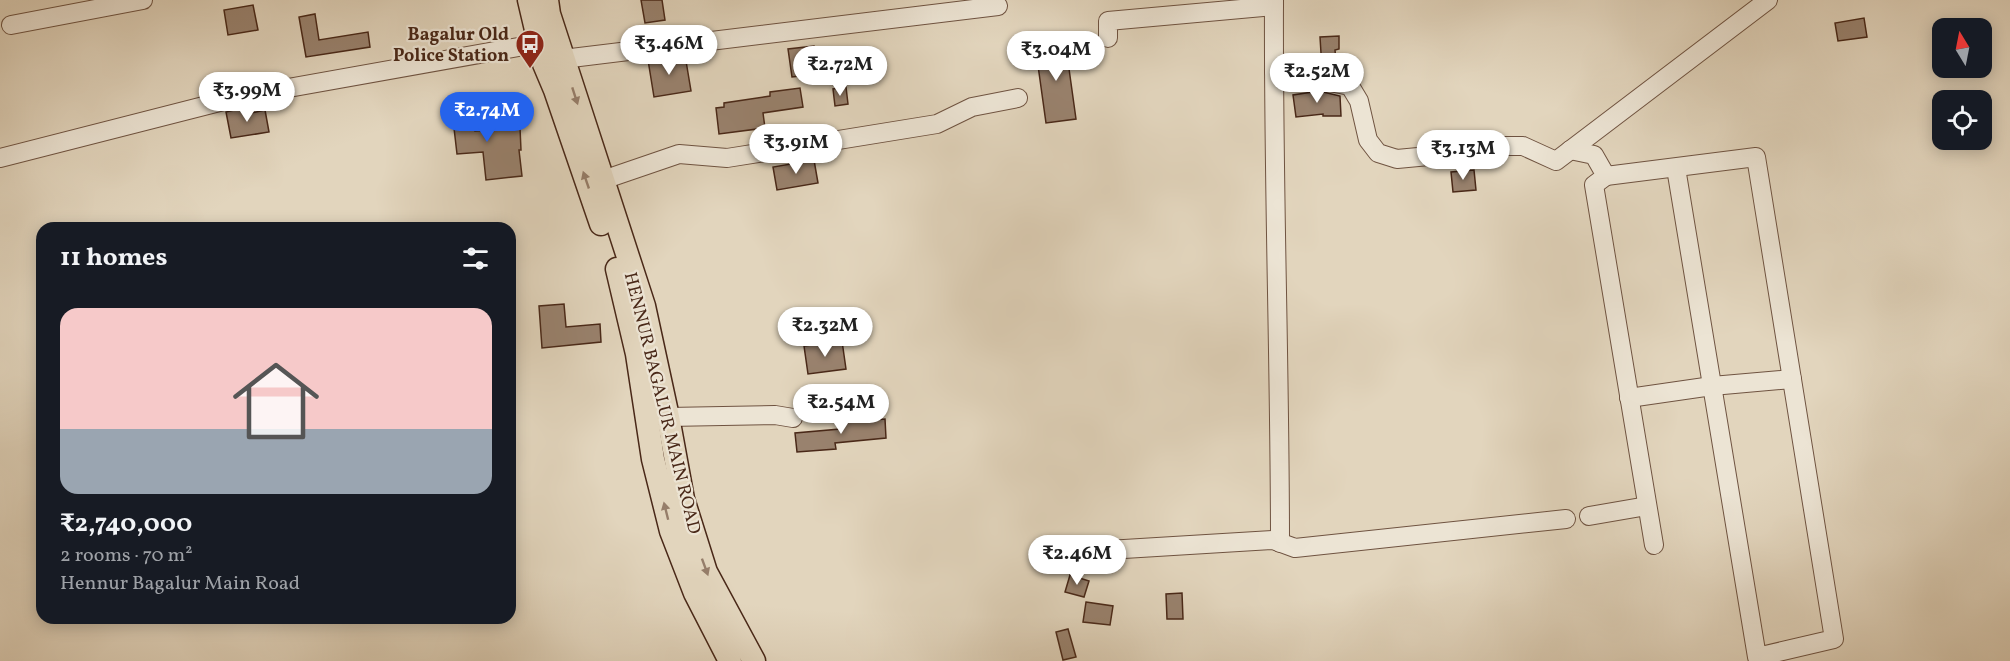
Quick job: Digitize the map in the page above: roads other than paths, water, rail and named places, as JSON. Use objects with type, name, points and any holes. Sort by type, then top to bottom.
[{"type":"main road","name":"HENNUR BAGALUR MAIN ROAD","points":[[530,0],[603,180],[644,306],[683,499],[706,572],[754,661]]},
{"type":"main road","name":"HENNUR BAGALUR MAIN ROAD","points":[[547,0],[551,52],[621,281],[638,354],[653,459],[671,531],[695,593],[730,661]]},
{"type":"street","points":[[11,25],[142,0]]},
{"type":"street","points":[[1274,71],[1350,86],[1359,101],[1368,140],[1378,153],[1397,159],[1482,151],[1496,146],[1523,146],[1556,161],[1768,0]]},
{"type":"street","points":[[1108,38],[1107,22],[1274,3],[1280,543]]},
{"type":"street","points":[[0,158],[243,96],[551,52],[998,6]]},
{"type":"street","points":[[603,180],[679,154],[727,158],[937,124],[972,106],[1018,98]]},
{"type":"street","points":[[1570,150],[1594,155],[1606,176]]},
{"type":"street","points":[[1654,545],[1594,185],[1606,176],[1756,158],[1834,639],[1757,657],[1676,168]]},
{"type":"street","points":[[1629,398],[1792,379]]},
{"type":"street","points":[[668,417],[775,415],[793,418]]},
{"type":"street","points":[[1589,516],[1647,506]]},
{"type":"street","points":[[1090,551],[1259,540],[1273,540],[1295,548],[1566,519]]},
{"type":"place","name":"Bagalur Old Police Station","points":[[530,70]]}]
